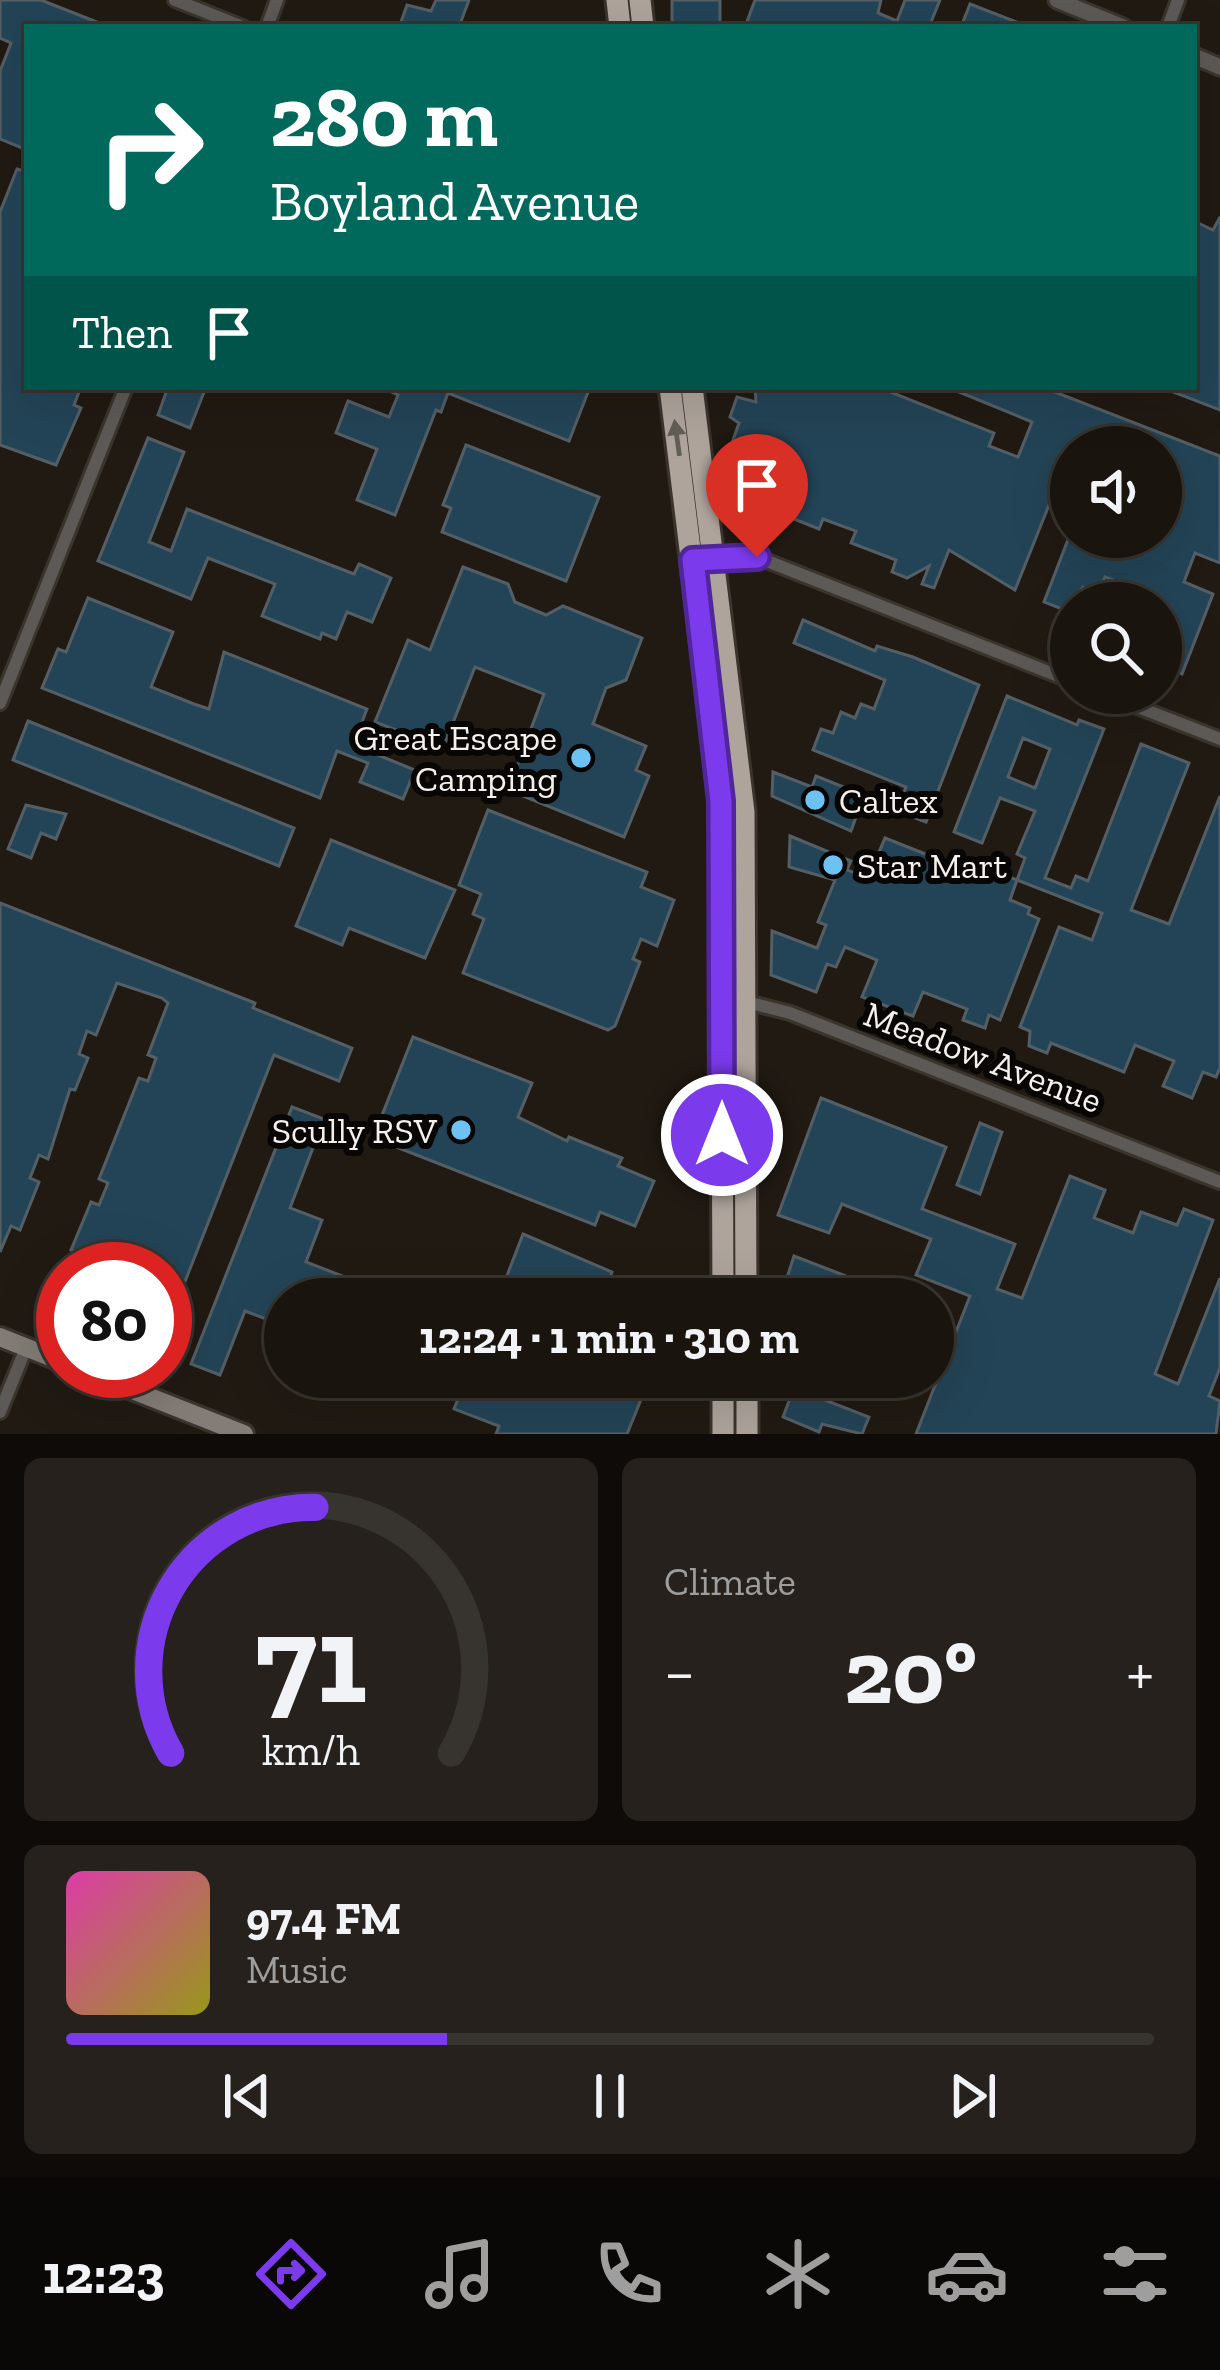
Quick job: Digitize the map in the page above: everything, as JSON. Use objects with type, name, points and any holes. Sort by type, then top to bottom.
[{"type":"highway","points":[[671,390],[740,757],[746,1278]]},
{"type":"highway","points":[[692,390],[721,789],[723,1278]]},
{"type":"highway","points":[[723,1398],[723,1434]]},
{"type":"highway","points":[[747,1398],[747,1434]]},
{"type":"main road","points":[[0,1337],[36,1352]]},
{"type":"main road","points":[[153,1398],[244,1434]]},
{"type":"street","points":[[176,0],[236,24]]},
{"type":"street","points":[[1057,0],[1116,24]]},
{"type":"street","points":[[0,703],[125,390]]},
{"type":"street","points":[[704,559],[757,557],[1050,673]]},
{"type":"street","points":[[1156,714],[1220,739]]},
{"type":"street","name":"Meadow Avenue","points":[[722,998],[790,1013],[1220,1182]]},
{"type":"street","points":[[0,1412],[26,1348]]},
{"type":"building","points":[[0,0],[41,0],[102,24],[24,24],[24,149],[0,139],[0,71],[11,43],[0,38]]},
{"type":"building","points":[[436,0],[469,0],[460,24],[401,22],[407,5],[431,11]]},
{"type":"building","points":[[672,0],[720,0],[720,24],[672,21]]},
{"type":"building","points":[[755,0],[881,0],[878,13],[897,21],[905,0],[940,0],[930,24],[746,24]]},
{"type":"building","points":[[970,4],[1022,24],[962,24]]},
{"type":"building","points":[[17,169],[24,171],[24,390],[80,390],[74,405],[81,408],[56,465],[0,445],[0,212]]},
{"type":"building","points":[[1220,217],[1220,410],[1168,390],[1197,390],[1197,222],[1213,230]]},
{"type":"building","points":[[167,390],[205,390],[190,428],[158,415]]},
{"type":"building","points":[[387,390],[589,390],[569,441],[448,393],[441,412],[436,410],[395,515],[357,500],[377,449],[336,433],[348,401],[389,417],[398,395]]},
{"type":"building","points":[[755,390],[886,390],[994,433],[989,446],[1018,457],[1032,422],[954,390],[1050,390],[1143,426],[1050,426],[1050,502],[1015,590],[949,550],[934,588],[922,584],[929,566],[907,578],[892,572],[896,560],[851,543],[856,531],[823,519],[819,529],[739,497],[732,443],[739,423],[730,417],[737,397],[756,402]]},
{"type":"building","points":[[148,438],[184,452],[149,542],[171,551],[187,509],[354,574],[359,564],[391,578],[372,622],[347,612],[336,639],[322,633],[320,639],[262,616],[275,584],[208,558],[191,599],[98,561]]},
{"type":"building","points":[[1182,441],[1220,456],[1220,563],[1195,553],[1184,582],[1213,594],[1182,674],[1182,582],[1118,582],[1105,577],[1103,582],[1052,582],[1061,558],[1182,558]]},
{"type":"building","points":[[466,445],[599,497],[566,581],[442,532],[451,508],[443,505]]},
{"type":"building","points":[[463,567],[508,584],[515,602],[546,615],[563,606],[642,638],[626,680],[606,688],[593,724],[646,746],[636,770],[649,776],[624,837],[508,790],[544,694],[475,667],[443,748],[375,722],[408,640],[430,650]]},
{"type":"building","points":[[88,598],[173,632],[151,687],[209,709],[224,652],[367,709],[353,745],[415,770],[403,799],[360,782],[368,763],[337,751],[320,798],[42,688],[58,649],[66,652]]},
{"type":"building","points":[[803,620],[875,651],[877,646],[913,657],[979,685],[926,822],[896,811],[906,787],[813,750],[821,729],[833,733],[841,712],[855,718],[861,704],[874,709],[885,680],[794,643]]},
{"type":"building","points":[[1007,696],[1077,725],[1079,720],[1104,729],[1045,878],[1071,888],[1076,876],[1088,881],[1141,744],[1189,763],[1131,910],[1169,924],[1220,796],[1220,1068],[1216,1077],[1203,1072],[1192,1098],[1163,1086],[1174,1061],[1135,1045],[1124,1072],[1051,1043],[1047,1053],[1029,1046],[1030,1031],[1020,1027],[1059,927],[1092,940],[1102,913],[1017,880],[1025,858],[1017,854],[1035,811],[1000,798],[982,843],[954,832]],"holes":[[[1023,738],[1050,749],[1035,788],[1008,777]]]},
{"type":"building","points":[[28,721],[294,828],[279,866],[13,760]]},
{"type":"building","points":[[773,772],[812,787],[816,776],[864,795],[851,831],[772,796]]},
{"type":"building","points":[[26,805],[66,814],[56,839],[41,833],[31,858],[8,849]]},
{"type":"building","points":[[488,810],[647,872],[641,887],[674,900],[657,946],[641,939],[633,959],[640,962],[615,1026],[608,1030],[463,973],[484,919],[473,914],[481,894],[459,885]]},
{"type":"building","points":[[790,836],[851,861],[847,870],[868,878],[885,838],[971,872],[974,863],[1017,880],[1010,900],[1030,908],[1028,914],[1039,919],[1000,1020],[989,1015],[985,1028],[963,1020],[967,1009],[923,992],[913,1016],[862,997],[877,960],[845,947],[836,967],[827,964],[816,992],[771,975],[772,931],[817,948],[826,925],[818,922],[835,880],[789,867]]},
{"type":"building","points":[[331,840],[455,890],[425,958],[349,928],[342,945],[296,926]]},
{"type":"building","points":[[0,903],[255,1003],[253,1008],[352,1048],[339,1081],[274,1055],[192,1264],[192,1242],[74,1242],[91,1202],[99,1205],[108,1183],[99,1179],[139,1078],[148,1081],[156,1058],[148,1055],[168,1003],[117,983],[96,1035],[87,1031],[79,1054],[88,1058],[75,1090],[70,1089],[48,1159],[39,1155],[30,1178],[39,1182],[20,1230],[11,1226],[0,1252]]},
{"type":"building","name":"Scully RSV","points":[[413,1037],[532,1083],[518,1117],[567,1141],[569,1137],[622,1158],[618,1166],[654,1181],[635,1226],[600,1212],[595,1225],[373,1138]]},
{"type":"building","points":[[821,1098],[946,1147],[922,1209],[1015,1244],[997,1289],[1022,1298],[1070,1176],[1105,1190],[1094,1218],[1133,1233],[1141,1212],[1177,1225],[1184,1209],[1213,1220],[1155,1374],[1178,1384],[1220,1278],[1220,1368],[1209,1396],[1220,1401],[1216,1434],[916,1434],[930,1398],[954,1398],[954,1337],[970,1296],[954,1290],[954,1278],[916,1275],[931,1239],[842,1204],[829,1233],[778,1215]]},
{"type":"building","points":[[292,1107],[324,1119],[290,1208],[322,1220],[306,1262],[347,1278],[264,1278],[264,1318],[245,1311],[220,1375],[192,1361]]},
{"type":"building","points":[[980,1123],[1002,1132],[980,1194],[957,1185]]},
{"type":"building","points":[[523,1234],[612,1272],[610,1278],[506,1278]]},
{"type":"building","points":[[794,1256],[851,1278],[787,1278]]},
{"type":"building","points":[[458,1398],[642,1398],[627,1434],[496,1434],[499,1426],[454,1409]]},
{"type":"building","points":[[790,1398],[820,1398],[869,1417],[862,1434],[822,1424],[819,1432],[783,1417]]},
{"type":"place","name":"Great Escape Camping","points":[[581,758]]},
{"type":"place","name":"Caltex","points":[[815,800]]},
{"type":"place","name":"Star Mart","points":[[833,865]]},
{"type":"place","name":"Scully RSV","points":[[461,1130]]},
{"type":"route","points":[[722,1135],[721,801],[693,560],[742,554],[757,557]]}]
